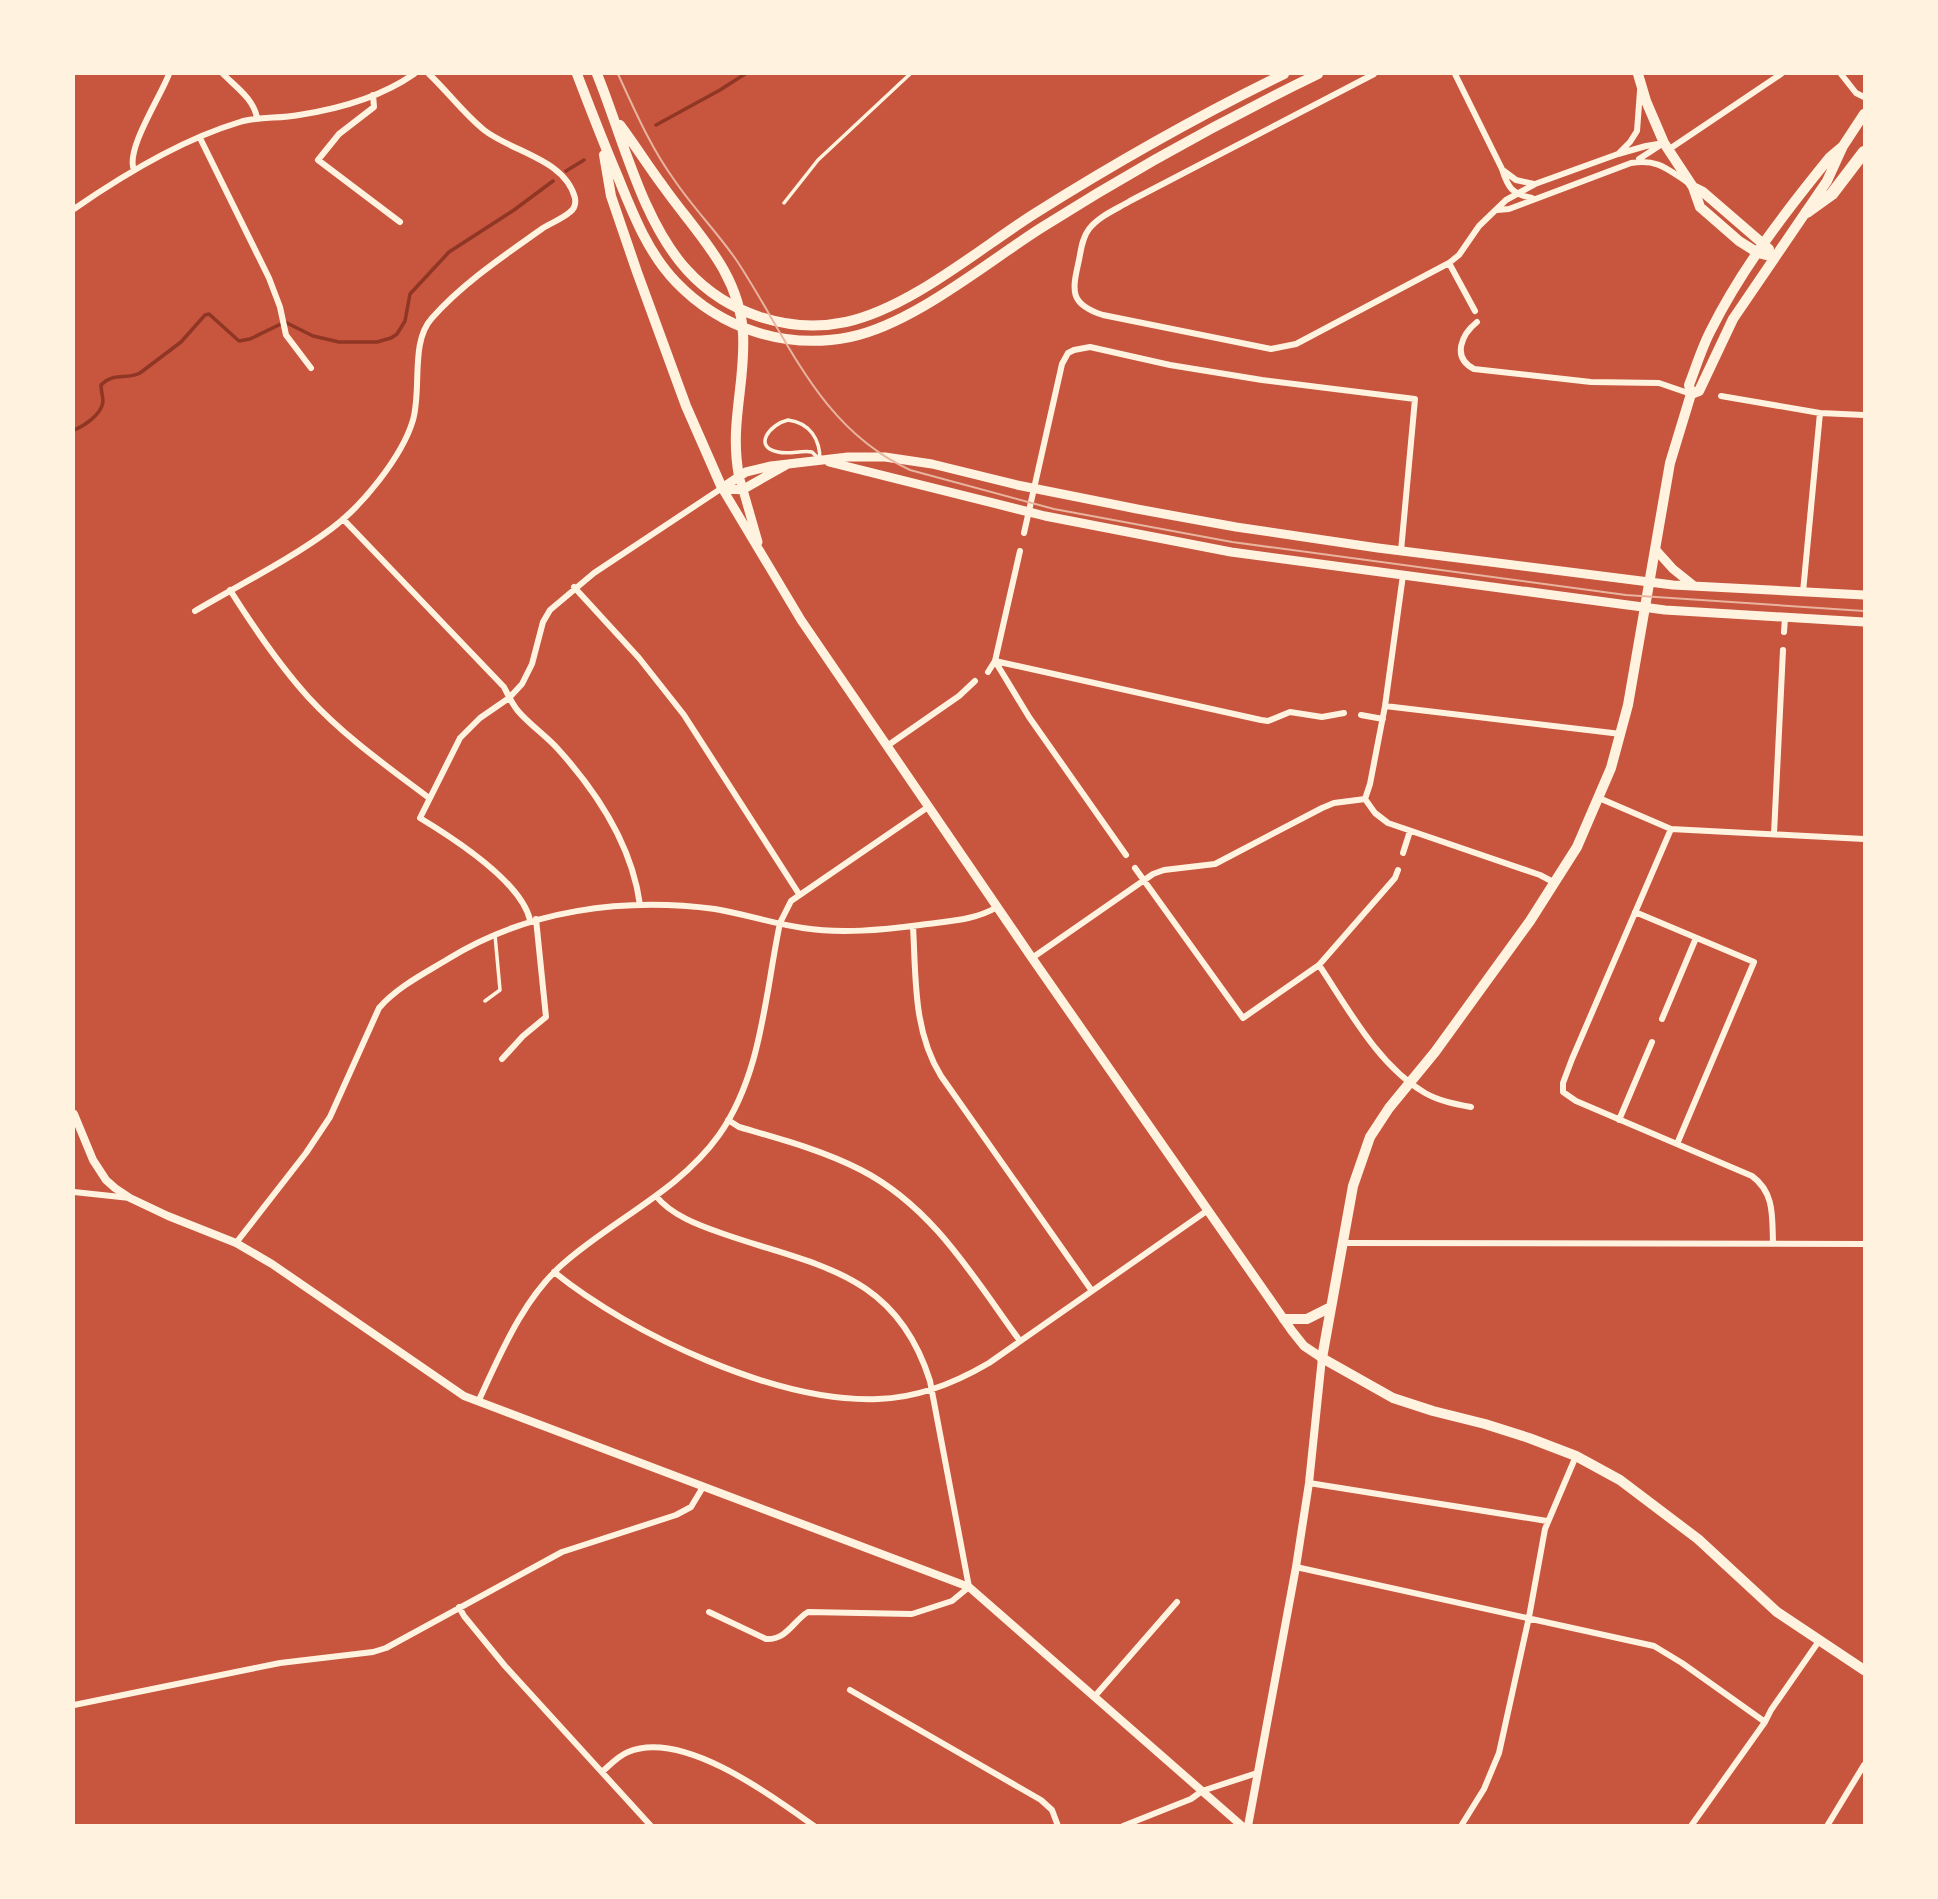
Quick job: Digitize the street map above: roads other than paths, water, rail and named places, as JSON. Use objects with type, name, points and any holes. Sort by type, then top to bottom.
[{"type":"highway","points":[[1807,212],[1832,194],[1864,152]]},
{"type":"main road","points":[[577,74],[649,245],[662,265],[690,296],[710,311],[755,332],[777,338],[820,341],[867,333],[901,319],[1111,185],[1215,126],[1318,74]]},
{"type":"main road","points":[[597,74],[642,192],[662,236],[672,253],[699,283],[731,305],[766,319],[789,324],[827,325],[867,316],[906,298],[1090,179],[1188,122],[1284,74]]},
{"type":"main road","points":[[1639,76],[1652,117],[1666,147],[1691,185],[1703,192],[1761,248],[1774,257]]},
{"type":"main road","points":[[1691,394],[1699,391],[1726,332],[1827,181],[1843,146],[1864,114]]},
{"type":"main road","points":[[614,116],[662,186],[712,249],[729,276],[739,305],[743,331],[743,357],[735,423],[739,476],[762,554]]},
{"type":"main road","points":[[602,138],[615,210],[682,395],[722,488],[801,620],[1032,958],[1304,1346],[1376,1389],[1412,1405],[1508,1430],[1576,1456],[1620,1480],[1666,1513],[1777,1612],[1864,1670]]},
{"type":"main road","points":[[1322,1358],[1357,1173],[1370,1137],[1531,921],[1577,847],[1600,798],[1621,734],[1670,463],[1691,394],[1689,385],[1710,332],[1761,248],[1829,158],[1843,146]]},
{"type":"main road","points":[[722,488],[739,476],[771,466],[865,457],[908,460],[1034,489],[1236,527],[1401,551],[1649,582],[1864,595]]},
{"type":"main road","points":[[820,460],[1029,513],[1231,552],[1645,608],[1864,622]]},
{"type":"main road","points":[[722,488],[742,490],[788,464]]},
{"type":"main road","points":[[1655,548],[1676,573],[1695,586]]},
{"type":"main road","points":[[1284,1319],[1307,1319],[1331,1307]]},
{"type":"street","points":[[134,170],[131,162],[136,142],[169,74]]},
{"type":"street","points":[[223,74],[250,100],[257,119]]},
{"type":"street","points":[[74,209],[134,170],[224,127],[257,119],[310,113],[373,95],[414,74]]},
{"type":"street","points":[[195,611],[343,519],[378,481],[407,435],[416,404],[419,342],[430,320],[499,261],[545,226],[572,211],[576,202],[572,191],[554,169],[485,131],[429,74]]},
{"type":"street","points":[[1374,74],[1139,196],[1097,221],[1083,242],[1073,284],[1076,299],[1088,310],[1103,315],[1271,349],[1283,348],[1296,344],[1449,264],[1459,255],[1479,226],[1506,200],[1535,184],[1618,154],[1666,147]]},
{"type":"street","points":[[1455,74],[1480,121],[1507,186],[1516,195],[1532,198]]},
{"type":"street","points":[[1497,209],[1509,209],[1666,147],[1781,74]]},
{"type":"street","points":[[1841,74],[1856,93],[1864,97]]},
{"type":"street","points":[[1618,154],[1637,131],[1639,76]]},
{"type":"street","points":[[373,95],[374,107],[339,134],[318,160],[400,222]]},
{"type":"street","points":[[200,138],[269,278],[283,318],[284,329],[311,368]]},
{"type":"street","points":[[1631,163],[1653,161],[1691,185]]},
{"type":"street","points":[[1502,169],[1516,180],[1535,184]]},
{"type":"street","points":[[1449,264],[1475,310]]},
{"type":"street","points":[[1477,322],[1464,335],[1461,344],[1464,361],[1474,369],[1591,382],[1659,383],[1691,394]]},
{"type":"street","points":[[1024,533],[1062,364],[1068,354],[1079,348],[1090,347],[1170,365],[1262,380],[1416,399],[1401,551]]},
{"type":"street","points":[[1721,396],[1820,413],[1864,415]]},
{"type":"street","points":[[1802,592],[1820,413]]},
{"type":"street","points":[[502,1059],[523,1036],[546,1017],[533,920],[517,897],[484,862],[457,841],[419,818],[460,738],[480,718],[509,698],[527,676],[542,622],[550,610],[574,587],[722,488]]},
{"type":"street","points":[[343,519],[503,687],[517,710],[572,766],[605,811],[626,850],[640,905]]},
{"type":"street","points":[[988,672],[995,661],[1020,551]]},
{"type":"street","points":[[1365,799],[1383,719],[1403,575]]},
{"type":"street","points":[[574,587],[639,657],[684,716],[799,894]]},
{"type":"street","points":[[230,590],[267,647],[311,700],[368,751],[429,798]]},
{"type":"street","points":[[1784,632],[1785,618]]},
{"type":"street","points":[[1774,834],[1783,650]]},
{"type":"street","points":[[995,661],[1261,720],[1268,721],[1290,712],[1322,717],[1344,713]]},
{"type":"street","points":[[995,661],[1029,717],[1125,855]]},
{"type":"street","points":[[887,746],[975,681]]},
{"type":"street","points":[[1385,706],[1621,734]]},
{"type":"street","points":[[1361,715],[1383,719]]},
{"type":"street","points":[[1600,798],[1671,829],[1864,839]]},
{"type":"street","points":[[1365,799],[1382,819],[1540,875],[1555,883]]},
{"type":"street","points":[[1032,958],[1144,880],[1164,870],[1215,864],[1322,808],[1334,803],[1365,799]]},
{"type":"street","points":[[478,1402],[519,1322],[555,1272],[582,1248],[656,1196],[696,1163],[728,1120],[739,1101],[753,1061],[780,923],[791,901],[928,807]]},
{"type":"street","points":[[1671,829],[1563,1083],[1563,1092],[1567,1097],[1760,1181],[1772,1205],[1773,1243]]},
{"type":"street","points":[[1403,853],[1410,831]]},
{"type":"street","points":[[1135,868],[1243,1018],[1319,965],[1395,878],[1398,870]]},
{"type":"street","points":[[236,1243],[306,1153],[330,1117],[379,1008],[392,995],[495,933],[533,920],[574,911],[640,905],[715,909],[827,931],[913,926],[982,916],[997,907]]},
{"type":"street","points":[[1635,912],[1754,962],[1677,1144]]},
{"type":"street","points":[[913,926],[918,1011],[928,1054],[943,1080],[1092,1291]]},
{"type":"street","points":[[1662,1018],[1696,938]]},
{"type":"street","points":[[1319,965],[1366,1034],[1397,1073],[1439,1099],[1471,1107]]},
{"type":"street","points":[[1619,1120],[1652,1042]]},
{"type":"street","points":[[74,1114],[99,1171],[115,1188],[130,1198],[236,1243],[293,1277],[446,1386],[478,1402],[969,1587],[1242,1825]]},
{"type":"street","points":[[728,1120],[739,1127],[838,1159],[862,1170],[898,1194],[943,1236],[1020,1341]]},
{"type":"street","points":[[74,1192],[130,1198]]},
{"type":"street","points":[[656,1196],[670,1209],[701,1226],[828,1267],[847,1276],[867,1289],[894,1315],[907,1333],[927,1373],[969,1587]]},
{"type":"street","points":[[555,1272],[587,1297],[659,1338],[727,1368],[775,1384],[832,1397],[881,1399],[931,1390],[968,1375],[1208,1210]]},
{"type":"street","points":[[1343,1243],[1864,1244]]},
{"type":"street","points":[[1248,1825],[1296,1567],[1309,1483],[1322,1358]]},
{"type":"street","points":[[1461,1825],[1484,1789],[1499,1753],[1547,1521],[1576,1456]]},
{"type":"street","points":[[1309,1483],[1547,1521]]},
{"type":"street","points":[[74,1704],[280,1663],[373,1652],[386,1648],[562,1552],[676,1515],[691,1507],[703,1487]]},
{"type":"street","points":[[1296,1567],[1654,1646],[1682,1662],[1765,1722]]},
{"type":"street","points":[[709,1612],[766,1639],[774,1640],[808,1612],[912,1614],[952,1601],[969,1587]]},
{"type":"street","points":[[1095,1696],[1177,1602]]},
{"type":"street","points":[[459,1607],[505,1666],[651,1825]]},
{"type":"street","points":[[1691,1825],[1819,1641]]},
{"type":"street","points":[[850,1690],[1049,1805],[1058,1825]]},
{"type":"street","points":[[602,1772],[626,1753],[637,1749],[661,1748],[680,1751],[704,1759],[738,1777],[814,1825]]},
{"type":"street","points":[[1827,1825],[1864,1765]]},
{"type":"street","points":[[1123,1825],[1191,1799],[1202,1791],[1257,1773]]},
{"type":"lane","points":[[784,203],[835,142],[910,74]]},
{"type":"lane","points":[[788,420],[803,424],[818,440],[820,460],[808,451],[775,452],[766,444],[767,433],[779,422],[788,420]]},
{"type":"lane","points":[[485,1001],[500,990],[495,933]]},
{"type":"waterway","points":[[656,125],[745,74]]},
{"type":"waterway","points":[[566,171],[584,160]]},
{"type":"waterway","points":[[74,430],[96,416],[102,407],[101,385],[115,377],[140,373],[181,342],[205,315],[209,314],[239,341],[250,339],[285,322],[313,336],[339,342],[377,342],[391,338],[405,321],[410,294],[449,252],[553,181]]},
{"type":"tram line","points":[[618,74],[658,156],[737,261],[809,379],[852,431],[879,452],[910,470],[1054,509],[1232,542],[1626,595],[1864,611]]}]
